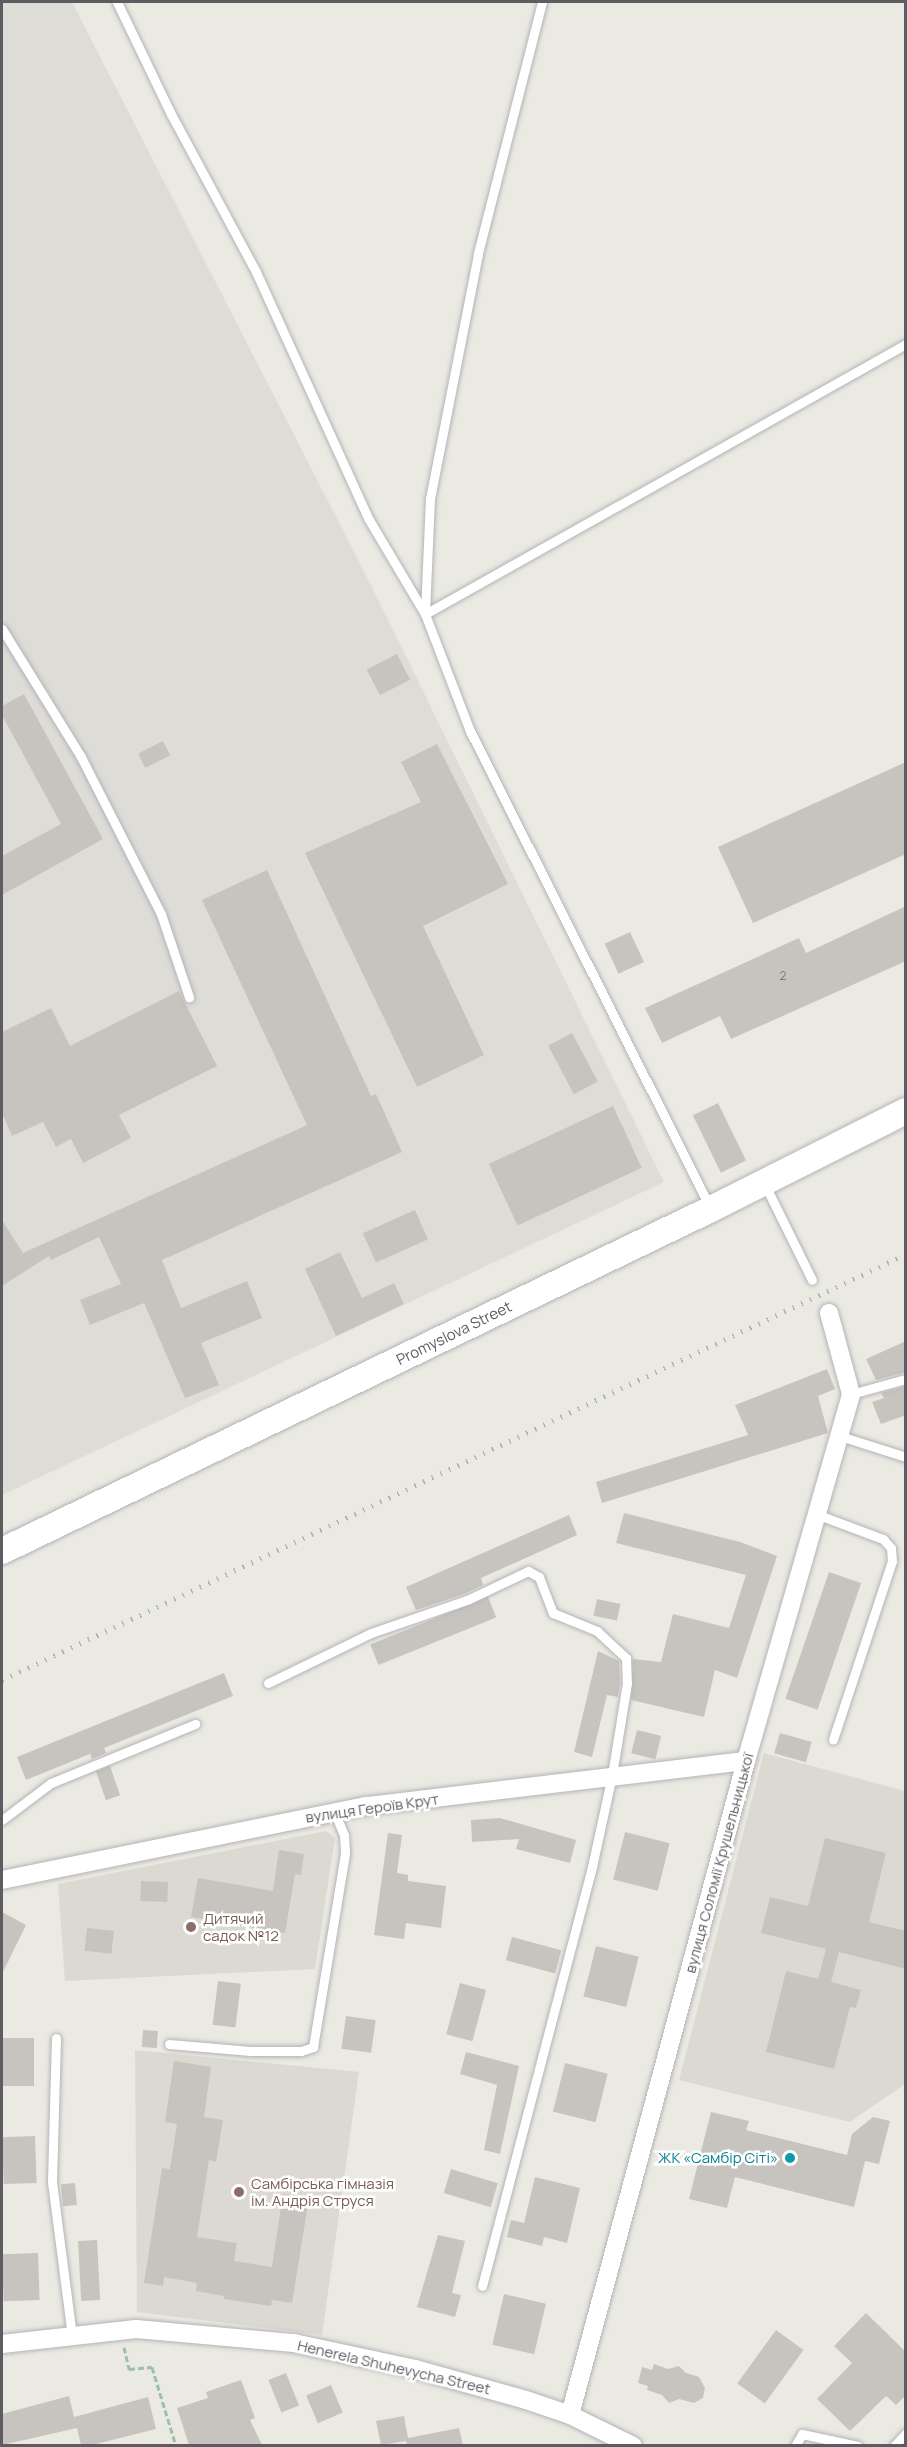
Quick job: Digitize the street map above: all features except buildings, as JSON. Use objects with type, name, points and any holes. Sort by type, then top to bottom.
[{"type":"street","name":"Promyslova Street","points":[[2,1551],[711,1209],[906,1110]]},
{"type":"street","points":[[829,1313],[851,1394]]},
{"type":"street","name":"вулиця Соломії Крушельницької","points":[[570,2415],[746,1761],[837,1435],[851,1394]]},
{"type":"street","name":"вулиця Героїв Крут","points":[[2,1880],[334,1811],[612,1775],[746,1761]]},
{"type":"street","name":"Henerela Shuhevycha Street","points":[[2,2344],[120,2331],[294,2343],[415,2369],[570,2415],[633,2445]]},
{"type":"lane","points":[[117,2],[171,114],[256,272],[368,518],[425,614],[470,731],[711,1209]]},
{"type":"lane","points":[[425,614],[430,498],[478,254],[542,2]]},
{"type":"lane","points":[[425,614],[906,344]]},
{"type":"lane","points":[[2,629],[81,757],[161,914],[189,997]]},
{"type":"lane","points":[[763,1181],[812,1280]]},
{"type":"lane","points":[[851,1394],[906,1379]]},
{"type":"lane","points":[[837,1435],[906,1457]]},
{"type":"lane","points":[[816,1514],[883,1539],[891,1548],[892,1561],[833,1739]]},
{"type":"lane","points":[[268,1683],[371,1633],[468,1600],[528,1571],[539,1577],[553,1613],[597,1631],[626,1658],[627,1683],[612,1775],[482,2286]]},
{"type":"lane","points":[[2,1820],[51,1784],[195,1724]]},
{"type":"lane","points":[[169,2044],[300,2051],[316,2043],[345,1852],[344,1835],[334,1811]]},
{"type":"lane","points":[[56,2038],[52,2182],[72,2336]]},
{"type":"lane","points":[[894,2445],[906,2433]]},
{"type":"lane","points":[[795,2445],[802,2434],[858,2445]]},
{"type":"path","points":[[120,2331],[129,2369],[152,2367],[176,2445]]},
{"type":"shaded area","points":[[2,2],[72,2],[370,583],[664,1182],[2,1495]]},
{"type":"shaded area","points":[[764,1753],[905,1791],[905,2084],[850,2122],[679,2080]]},
{"type":"shaded area","name":"Дитячий садок №12","points":[[326,1831],[335,1838],[315,1969],[65,1981],[58,1884]]},
{"type":"shaded area","name":"Самбірська гімназія ім. Андрія Струся","points":[[135,2050],[359,2072],[322,2335],[137,2312]]},
{"type":"railway","points":[[2,1680],[906,1254]]},
{"type":"place","name":"Дитячий садок №12","points":[[191,1927]]},
{"type":"place","name":"ЖК «Самбір Сіті»","points":[[790,2158]]},
{"type":"place","name":"Самбірська гімназія ім. Андрія Струся","points":[[239,2192]]}]
